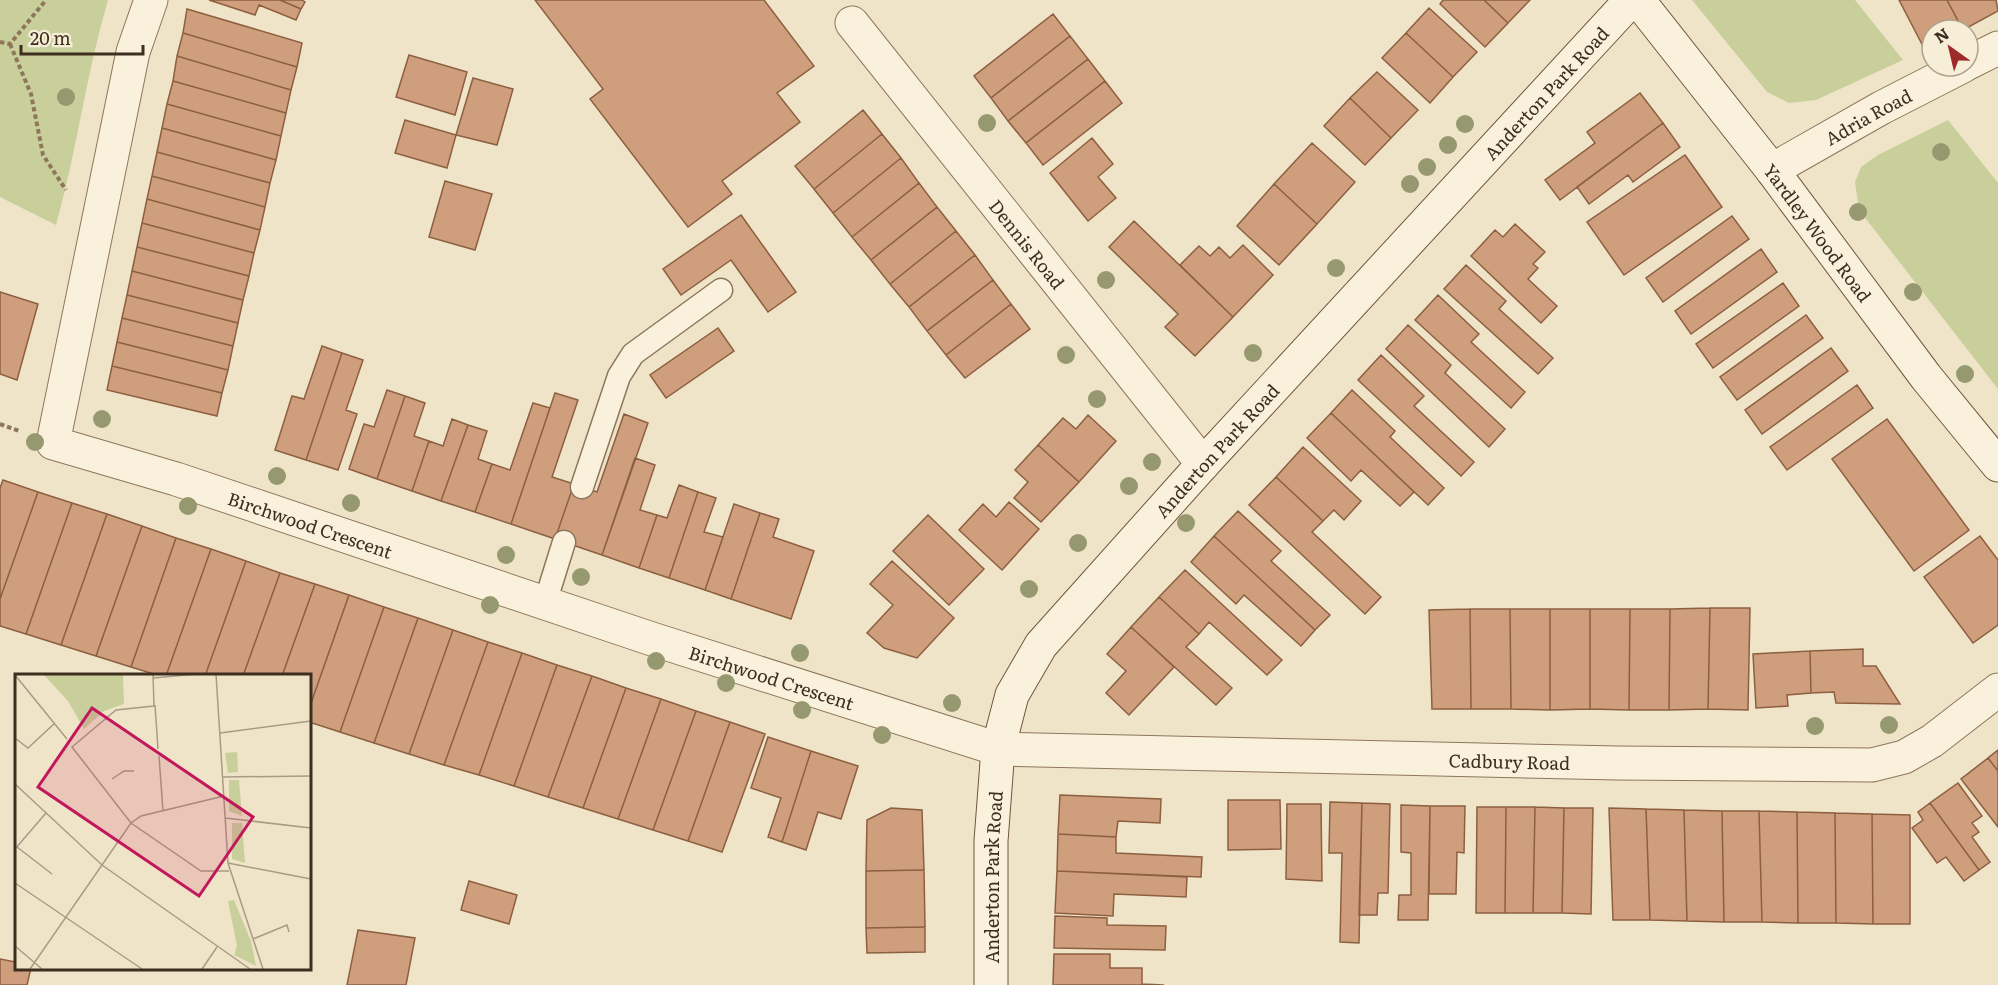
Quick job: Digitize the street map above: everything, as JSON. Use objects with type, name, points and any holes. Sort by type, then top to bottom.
[{"type":"street","name":"Birchwood Crescent","points":[[151,0],[134,52],[53,442],[187,483],[649,638],[998,749]]},
{"type":"street","name":"Anderton Park Road","points":[[991,985],[991,841],[998,749],[1012,694],[1041,645],[1203,464],[1631,0]]},
{"type":"street","name":"Yardley Wood Road","points":[[1638,0],[1772,170],[1926,377],[1998,465]]},
{"type":"street","name":"Dennis Road","points":[[852,23],[1203,464]]},
{"type":"street","points":[[1980,57],[1998,48]]},
{"type":"street","name":"Adria Road","points":[[1772,170],[1881,108],[1940,78]]},
{"type":"street","name":"Cadbury Road","points":[[998,749],[1617,763],[1872,765],[1904,757],[1932,741],[1998,690]]},
{"type":"lane","points":[[582,487],[619,376],[633,354],[721,290]]},
{"type":"lane","points":[[545,603],[564,542]]},
{"type":"path","points":[[10,44],[46,0]]},
{"type":"path","points":[[0,42],[10,44]]},
{"type":"path","points":[[10,44],[31,94],[43,154],[66,190],[100,211]]},
{"type":"green space","points":[[0,0],[108,0],[56,225],[0,197]]},
{"type":"green space","points":[[1692,0],[1855,0],[1903,60],[1816,100],[1789,103],[1767,92]]},
{"type":"green space","points":[[1948,120],[1998,183],[1998,389],[1859,210],[1855,182],[1861,167],[1878,155]]},
{"type":"building","points":[[209,0],[280,0],[301,9],[296,20],[259,5],[255,15]]},
{"type":"building","points":[[280,0],[302,0],[305,2],[301,9]]},
{"type":"building","points":[[535,0],[764,0],[814,66],[777,93],[800,122],[722,181],[732,194],[688,227],[590,99],[603,89]]},
{"type":"building","points":[[1443,0],[1484,0],[1508,23],[1485,47],[1440,4]]},
{"type":"building","points":[[1484,0],[1530,0],[1508,23]]},
{"type":"building","points":[[1899,0],[1947,0],[1957,18],[1920,18],[1920,40]]},
{"type":"building","points":[[1947,0],[1996,0],[1998,11],[1980,21],[1980,18],[1957,18]]},
{"type":"building","points":[[1429,8],[1477,52],[1453,77],[1406,33]]},
{"type":"building","points":[[187,9],[302,43],[297,67],[183,33]]},
{"type":"building","points":[[1053,14],[1070,36],[991,98],[974,76]]},
{"type":"building","points":[[183,33],[297,67],[291,90],[177,56]]},
{"type":"building","points":[[1406,33],[1453,77],[1430,103],[1382,58]]},
{"type":"building","points":[[1070,36],[1088,59],[1008,121],[991,98]]},
{"type":"building","points":[[409,55],[467,72],[455,115],[396,97]]},
{"type":"building","points":[[177,56],[291,90],[286,113],[173,81]]},
{"type":"building","points":[[1088,59],[1105,81],[1026,143],[1008,121]]},
{"type":"building","points":[[1377,72],[1418,110],[1391,138],[1350,98]]},
{"type":"building","points":[[473,78],[513,89],[497,145],[456,135]]},
{"type":"building","points":[[173,81],[286,113],[281,136],[167,104]]},
{"type":"building","points":[[1105,81],[1122,103],[1043,165],[1026,143]]},
{"type":"building","points":[[1640,93],[1663,123],[1560,200],[1545,180],[1595,143],[1587,132]]},
{"type":"building","points":[[1350,98],[1391,138],[1365,165],[1324,126]]},
{"type":"building","points":[[167,104],[281,136],[276,160],[162,128]]},
{"type":"building","points":[[863,110],[882,134],[814,189],[795,166]]},
{"type":"building","points":[[405,120],[456,135],[447,168],[395,153]]},
{"type":"building","points":[[1663,123],[1680,147],[1633,182],[1628,175],[1589,204],[1577,187]]},
{"type":"building","points":[[162,128],[276,160],[270,183],[157,152]]},
{"type":"building","points":[[882,134],[901,158],[833,213],[814,189]]},
{"type":"building","points":[[1092,138],[1113,164],[1098,177],[1116,198],[1088,221],[1050,173]]},
{"type":"building","points":[[1312,143],[1355,182],[1317,224],[1274,184]]},
{"type":"building","points":[[157,152],[270,183],[265,207],[152,176]]},
{"type":"building","points":[[1685,155],[1722,207],[1624,275],[1587,222]]},
{"type":"building","points":[[901,158],[919,183],[852,237],[833,213]]},
{"type":"building","points":[[152,176],[265,207],[260,230],[147,199]]},
{"type":"building","points":[[445,181],[492,194],[475,250],[429,237]]},
{"type":"building","points":[[919,183],[937,207],[871,260],[852,237]]},
{"type":"building","points":[[1274,184],[1317,224],[1279,265],[1237,226]]},
{"type":"building","points":[[147,199],[260,230],[254,253],[142,223]]},
{"type":"building","points":[[937,207],[956,231],[890,284],[871,260]]},
{"type":"building","points":[[741,215],[796,292],[768,312],[731,260],[681,295],[663,269]]},
{"type":"building","points":[[1732,216],[1749,239],[1663,302],[1646,278]]},
{"type":"building","points":[[1134,221],[1233,317],[1195,356],[1165,327],[1178,314],[1109,247]]},
{"type":"building","points":[[142,223],[254,253],[249,276],[137,247]]},
{"type":"building","points":[[1515,224],[1545,252],[1533,264],[1538,268],[1528,279],[1557,306],[1541,323],[1471,256],[1495,230],[1503,237]]},
{"type":"building","points":[[956,231],[975,255],[909,307],[890,284]]},
{"type":"building","points":[[1243,245],[1273,275],[1233,317],[1180,265],[1199,246],[1210,256],[1219,247],[1230,258]]},
{"type":"building","points":[[137,247],[249,276],[243,300],[132,271]]},
{"type":"building","points":[[1761,249],[1777,272],[1691,334],[1675,311]]},
{"type":"building","points":[[975,255],[993,280],[927,331],[909,307]]},
{"type":"building","points":[[1466,265],[1506,301],[1499,309],[1553,358],[1538,374],[1444,289]]},
{"type":"building","points":[[132,271],[243,300],[238,323],[127,295]]},
{"type":"building","points":[[993,280],[1011,304],[946,355],[927,331]]},
{"type":"building","points":[[1783,283],[1799,306],[1713,368],[1696,344]]},
{"type":"building","points":[[0,292],[38,304],[17,380],[0,374]]},
{"type":"building","points":[[127,295],[238,323],[233,346],[122,318]]},
{"type":"building","points":[[1438,295],[1479,334],[1471,342],[1525,392],[1511,408],[1415,320]]},
{"type":"building","points":[[1011,304],[1030,329],[965,378],[946,355]]},
{"type":"building","points":[[1806,315],[1823,338],[1737,400],[1720,377]]},
{"type":"building","points":[[122,318],[233,346],[228,370],[117,342]]},
{"type":"building","points":[[1408,325],[1451,365],[1445,373],[1505,429],[1489,447],[1386,349]]},
{"type":"building","points":[[718,328],[734,351],[666,398],[650,375]]},
{"type":"building","points":[[117,342],[228,370],[222,393],[112,366]]},
{"type":"building","points":[[322,346],[342,353],[306,460],[275,450],[292,396],[304,399]]},
{"type":"building","points":[[1831,348],[1848,371],[1762,434],[1745,410]]},
{"type":"building","points":[[342,353],[363,360],[346,410],[357,414],[338,470],[306,460]]},
{"type":"building","points":[[1381,355],[1424,396],[1414,406],[1474,462],[1461,476],[1358,380]]},
{"type":"building","points":[[112,366],[222,393],[217,416],[107,390]]},
{"type":"building","points":[[1857,385],[1873,408],[1787,470],[1770,447]]},
{"type":"building","points":[[387,390],[405,396],[377,479],[349,469],[364,424],[374,427]]},
{"type":"building","points":[[1352,390],[1395,431],[1390,437],[1444,488],[1428,505],[1331,413]]},
{"type":"building","points":[[555,393],[578,400],[552,477],[574,484],[555,539],[511,524]]},
{"type":"building","points":[[405,396],[425,403],[414,436],[429,441],[412,491],[377,479]]},
{"type":"building","points":[[533,403],[550,408],[511,524],[475,512],[492,464],[510,470]]},
{"type":"building","points":[[1331,413],[1414,492],[1400,506],[1361,470],[1351,481],[1307,438]]},
{"type":"building","points":[[624,414],[648,423],[602,555],[555,539],[574,484],[597,492]]},
{"type":"building","points":[[1088,415],[1116,441],[1079,482],[1038,445],[1063,418],[1076,429]]},
{"type":"building","points":[[452,419],[468,425],[441,501],[412,491],[429,441],[443,446]]},
{"type":"building","points":[[1887,419],[1969,530],[1914,571],[1832,459]]},
{"type":"building","points":[[468,425],[487,431],[478,459],[492,464],[475,512],[441,501]]},
{"type":"building","points":[[1038,445],[1079,482],[1041,522],[1014,498],[1028,482],[1015,470]]},
{"type":"building","points":[[1303,447],[1361,501],[1344,520],[1334,510],[1323,521],[1276,477]]},
{"type":"building","points":[[635,458],[655,465],[640,510],[657,515],[639,568],[602,555]]},
{"type":"building","points":[[1276,477],[1323,521],[1312,532],[1381,597],[1365,614],[1249,505]]},
{"type":"building","points":[[3,480],[38,492],[0,599],[0,488]]},
{"type":"building","points":[[679,485],[698,492],[669,578],[639,568],[657,515],[667,518]]},
{"type":"building","points":[[38,492],[72,503],[26,634],[0,626],[0,599]]},
{"type":"building","points":[[698,492],[716,498],[704,532],[723,537],[705,590],[669,578]]},
{"type":"building","points":[[1009,502],[1039,529],[1002,570],[959,530],[983,504],[996,517]]},
{"type":"building","points":[[72,503],[107,514],[61,645],[26,634]]},
{"type":"building","points":[[734,504],[760,513],[731,599],[705,590]]},
{"type":"building","points":[[1238,511],[1281,551],[1271,561],[1330,615],[1315,630],[1214,536]]},
{"type":"building","points":[[760,513],[779,519],[773,537],[814,551],[791,619],[731,599]]},
{"type":"building","points":[[107,514],[142,526],[96,656],[61,645]]},
{"type":"building","points":[[928,515],[984,569],[949,605],[893,551]]},
{"type":"building","points":[[142,526],[176,538],[131,667],[96,656]]},
{"type":"building","points":[[1214,536],[1315,630],[1301,646],[1244,595],[1236,604],[1191,562]]},
{"type":"building","points":[[1980,536],[1998,560],[1998,625],[1973,643],[1924,577]]},
{"type":"building","points":[[176,538],[211,549],[167,674],[154,674],[131,667]]},
{"type":"building","points":[[211,549],[246,561],[206,674],[167,674]]},
{"type":"building","points":[[246,561],[280,573],[244,674],[206,674]]},
{"type":"building","points":[[892,561],[954,618],[917,658],[884,648],[867,633],[893,605],[870,584]]},
{"type":"building","points":[[1185,570],[1282,660],[1267,675],[1209,622],[1199,634],[1159,597]]},
{"type":"building","points":[[280,573],[315,584],[283,674],[244,674]]},
{"type":"building","points":[[315,584],[349,595],[310,706],[310,674],[283,674]]},
{"type":"building","points":[[349,595],[384,607],[340,732],[310,722],[310,706]]},
{"type":"building","points":[[1159,597],[1199,634],[1186,647],[1232,688],[1216,705],[1131,627]]},
{"type":"building","points":[[384,607],[418,618],[374,743],[340,732]]},
{"type":"building","points":[[1710,608],[1750,608],[1748,710],[1708,709]]},
{"type":"building","points":[[1710,608],[1708,709],[1669,710],[1670,609]]},
{"type":"building","points":[[1470,609],[1510,609],[1511,709],[1471,709]]},
{"type":"building","points":[[1470,609],[1471,709],[1432,709],[1429,610]]},
{"type":"building","points":[[1510,609],[1550,609],[1550,710],[1511,709]]},
{"type":"building","points":[[1550,609],[1590,609],[1590,709],[1550,710]]},
{"type":"building","points":[[1590,609],[1630,609],[1629,710],[1590,709]]},
{"type":"building","points":[[1630,609],[1670,609],[1669,710],[1629,710]]},
{"type":"building","points":[[418,618],[453,630],[409,754],[374,743]]},
{"type":"building","points":[[1131,627],[1174,667],[1129,715],[1106,693],[1126,671],[1107,654]]},
{"type":"building","points":[[453,630],[488,642],[444,765],[409,754]]},
{"type":"building","points":[[488,642],[522,653],[479,775],[444,765]]},
{"type":"building","points":[[1863,649],[1863,666],[1876,666],[1900,704],[1836,703],[1834,692],[1811,693],[1810,651]]},
{"type":"building","points":[[1810,651],[1811,693],[1787,695],[1788,706],[1756,708],[1753,654]]},
{"type":"building","points":[[522,653],[557,665],[514,786],[479,775]]},
{"type":"building","points":[[557,665],[592,676],[548,797],[514,786]]},
{"type":"building","points":[[592,676],[626,688],[583,808],[548,797]]},
{"type":"building","points":[[626,688],[661,699],[618,819],[583,808]]},
{"type":"building","points":[[661,699],[696,711],[653,830],[618,819]]},
{"type":"building","points":[[696,711],[730,722],[688,841],[653,830]]},
{"type":"building","points":[[730,722],[765,734],[722,852],[688,841]]},
{"type":"building","points":[[768,737],[811,751],[782,842],[768,837],[781,798],[751,788]]},
{"type":"building","points":[[1998,750],[1998,771],[1988,758]]},
{"type":"building","points":[[811,751],[858,766],[841,819],[818,812],[806,850],[782,842]]},
{"type":"building","points":[[1988,758],[1998,771],[1998,827],[1961,779]]},
{"type":"building","points":[[1958,783],[1982,816],[1972,823],[1979,832],[1972,837],[1990,862],[1979,870],[1930,803]]},
{"type":"building","points":[[1060,795],[1161,799],[1160,823],[1118,821],[1116,837],[1058,834]]},
{"type":"building","points":[[1228,800],[1280,800],[1281,849],[1228,850]]},
{"type":"building","points":[[1330,802],[1362,803],[1359,943],[1340,942],[1342,853],[1329,853]]},
{"type":"building","points":[[1362,803],[1390,804],[1388,893],[1378,893],[1377,915],[1359,915]]},
{"type":"building","points":[[1930,803],[1979,870],[1964,881],[1946,857],[1937,863],[1912,828],[1923,820],[1918,812]]},
{"type":"building","points":[[1287,804],[1321,804],[1322,881],[1286,879]]},
{"type":"building","points":[[1401,805],[1430,806],[1428,920],[1398,920],[1399,895],[1411,895],[1411,853],[1401,852]]},
{"type":"building","points":[[1430,806],[1465,806],[1464,853],[1457,852],[1456,894],[1429,894]]},
{"type":"building","points":[[1477,807],[1506,807],[1505,913],[1476,913]]},
{"type":"building","points":[[1506,807],[1535,807],[1533,913],[1505,913]]},
{"type":"building","points":[[1535,807],[1564,808],[1562,913],[1533,913]]},
{"type":"building","points":[[891,808],[922,810],[924,870],[866,871],[867,820]]},
{"type":"building","points":[[1564,808],[1593,808],[1591,914],[1562,913]]},
{"type":"building","points":[[1609,808],[1646,809],[1650,920],[1613,920]]},
{"type":"building","points":[[1646,809],[1684,810],[1687,921],[1650,920]]},
{"type":"building","points":[[1684,810],[1722,811],[1724,922],[1687,921]]},
{"type":"building","points":[[1722,811],[1759,811],[1762,922],[1724,922]]},
{"type":"building","points":[[1759,811],[1797,812],[1798,923],[1762,922]]},
{"type":"building","points":[[1797,812],[1835,813],[1836,923],[1798,923]]},
{"type":"building","points":[[1835,813],[1872,814],[1873,924],[1836,923]]},
{"type":"building","points":[[1872,814],[1910,815],[1910,924],[1873,924]]},
{"type":"building","points":[[1058,834],[1116,837],[1116,853],[1202,857],[1201,877],[1057,871]]},
{"type":"building","points":[[924,870],[925,927],[866,928],[866,871]]},
{"type":"building","points":[[1057,871],[1187,877],[1186,897],[1114,894],[1113,916],[1055,913]]},
{"type":"building","points":[[469,881],[517,895],[509,924],[461,910]]},
{"type":"building","points":[[1055,916],[1107,918],[1107,925],[1166,926],[1165,950],[1054,948]]},
{"type":"building","points":[[925,927],[925,952],[867,953],[866,928]]},
{"type":"building","points":[[358,930],[415,938],[406,985],[347,985]]},
{"type":"building","points":[[1054,954],[1110,954],[1110,968],[1142,968],[1142,984],[1164,985],[1053,985]]},
{"type":"building","points":[[0,959],[15,962],[15,970],[31,970],[27,985],[0,985]]}]
